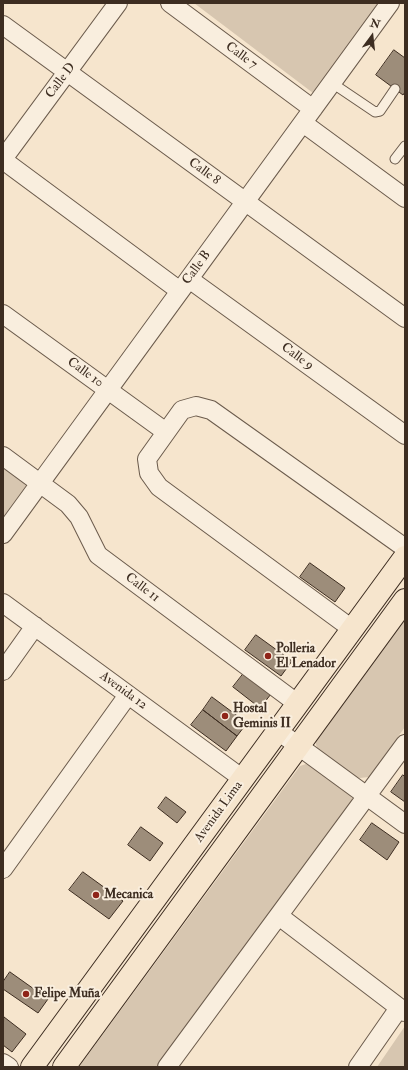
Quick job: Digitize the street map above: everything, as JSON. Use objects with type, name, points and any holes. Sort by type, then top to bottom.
[{"type":"main road","name":"Avenida Lima","points":[[32,1067],[405,557]]},
{"type":"main road","name":"Avenida Lima","points":[[64,1067],[405,600]]},
{"type":"street","name":"Calle D","points":[[3,159],[118,3]]},
{"type":"street","name":"Calle 7","points":[[170,3],[313,108]]},
{"type":"street","name":"Calle B","points":[[3,534],[390,3]]},
{"type":"street","name":"Calle 8","points":[[3,25],[405,318]]},
{"type":"street","points":[[303,123],[405,198]]},
{"type":"street","name":"Calle 9","points":[[3,159],[405,435]]},
{"type":"street","name":"Calle 10","points":[[3,314],[166,432]]},
{"type":"street","points":[[352,629],[159,487],[149,473],[147,460],[182,410],[196,406],[211,410],[405,548]]},
{"type":"street","name":"Calle 11","points":[[3,456],[68,504],[79,517],[98,555],[298,704]]},
{"type":"street","name":"Avenida 12","points":[[3,603],[243,778]]},
{"type":"street","points":[[3,671],[35,626]]},
{"type":"street","points":[[3,869],[128,695]]},
{"type":"street","points":[[278,731],[405,824]]},
{"type":"street","points":[[167,1067],[405,744]]},
{"type":"street","points":[[278,916],[402,1010],[358,1067]]},
{"type":"street","points":[[3,1063],[9,1067]]},
{"type":"lane","points":[[332,83],[375,112],[380,111],[395,89]]},
{"type":"lane","points":[[395,159],[405,146]]},
{"type":"shaded area","points":[[194,3],[382,3],[317,96]]},
{"type":"shaded area","points":[[3,467],[28,485],[3,518]]},
{"type":"shaded area","points":[[405,616],[405,727],[369,777],[355,777],[318,750],[316,738]]},
{"type":"shaded area","points":[[306,764],[310,765],[350,794],[352,803],[159,1067],[79,1067],[300,766]]},
{"type":"shaded area","points":[[405,1026],[405,1067],[377,1067]]},
{"type":"building","points":[[394,50],[405,58],[405,92],[403,95],[376,75]]},
{"type":"building","points":[[310,563],[345,588],[335,602],[300,577]]},
{"type":"building","name":"Polleria El Lenador","points":[[256,635],[292,661],[281,676],[245,650]]},
{"type":"building","points":[[244,673],[271,694],[260,708],[233,687]]},
{"type":"building","name":"Hostal Geminis II","points":[[212,697],[247,723],[237,736],[203,710]]},
{"type":"building","points":[[203,710],[237,736],[226,751],[191,725]]},
{"type":"building","points":[[403,775],[405,777],[405,802],[391,792]]},
{"type":"building","points":[[166,797],[186,812],[177,823],[158,808]]},
{"type":"building","points":[[372,823],[399,842],[387,860],[360,840]]},
{"type":"building","points":[[141,827],[163,843],[150,861],[128,845]]},
{"type":"building","name":"Mecanica","points":[[83,872],[123,901],[109,919],[69,890]]},
{"type":"building","name":"Felipe Muña","points":[[10,972],[48,999],[38,1013],[3,989],[3,982]]},
{"type":"building","points":[[4,1017],[26,1034],[12,1052],[3,1045]]},
{"type":"place","name":"Polleria El Lenador","points":[[268,656]]},
{"type":"place","name":"Hostal Geminis II","points":[[225,716]]},
{"type":"place","name":"Mecanica","points":[[96,895]]},
{"type":"place","name":"Felipe Muña","points":[[26,994]]}]
